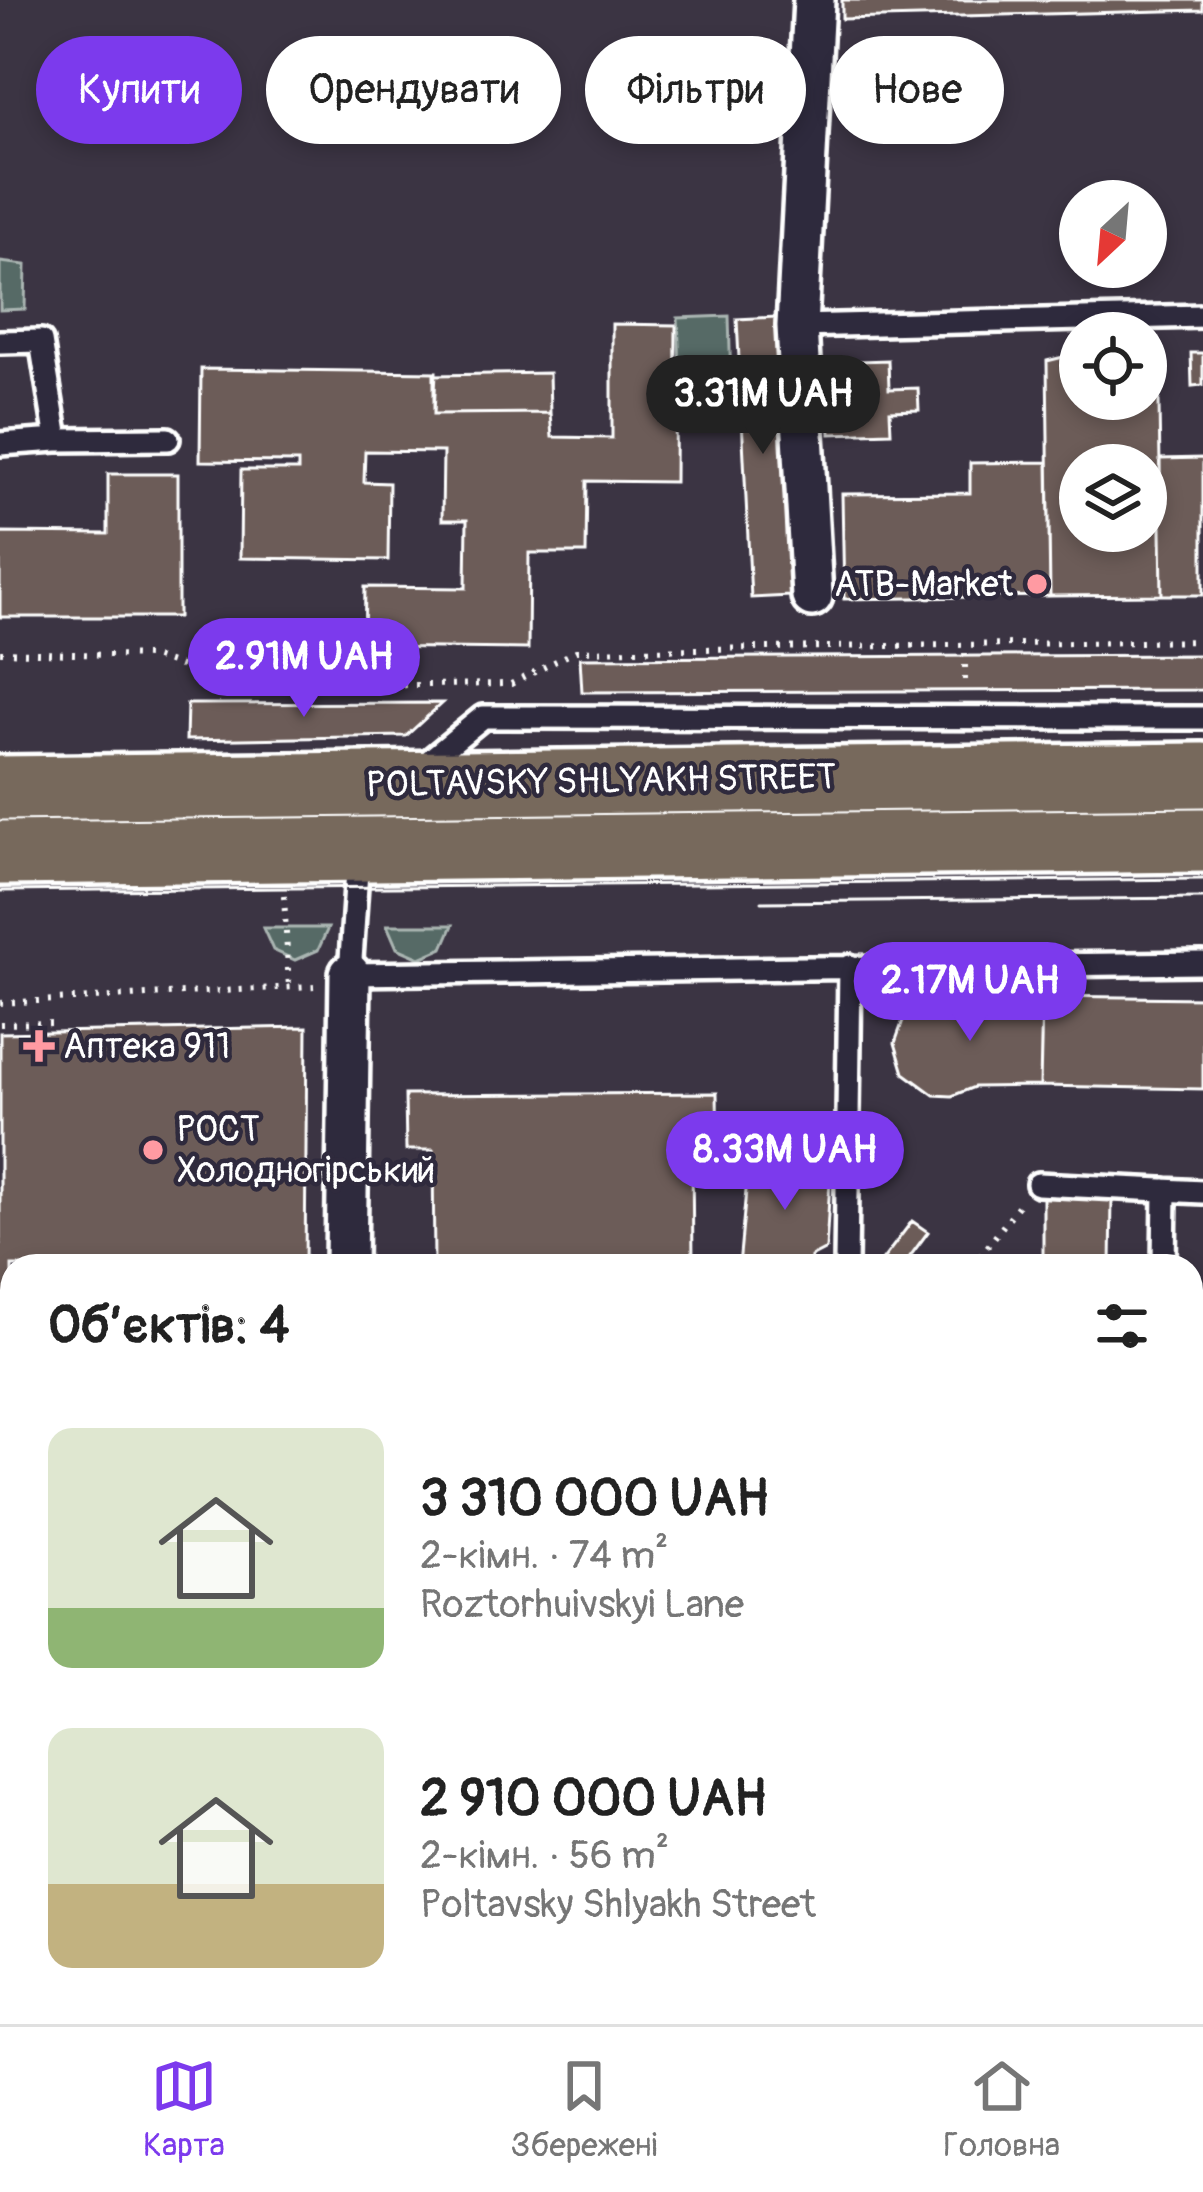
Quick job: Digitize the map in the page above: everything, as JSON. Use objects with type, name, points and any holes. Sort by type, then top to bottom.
[{"type":"main road","name":"POLTAVSKY SHLYAKH STREET","points":[[0,853],[370,809],[1203,776]]},
{"type":"main road","name":"POLTAVSKY SHLYAKH STREET","points":[[0,788],[370,809],[1203,840]]},
{"type":"street","points":[[812,596],[797,326],[814,0]]},
{"type":"street","points":[[341,979],[346,1254]]},
{"type":"lane","points":[[797,326],[1203,316]]},
{"type":"lane","points":[[0,342],[41,341],[57,440]]},
{"type":"lane","points":[[0,444],[168,440]]},
{"type":"lane","points":[[1203,718],[483,717],[370,809],[341,979],[1203,963]]},
{"type":"lane","points":[[845,1254],[850,966]]},
{"type":"lane","points":[[1038,1184],[1203,1192]]},
{"type":"lane","points":[[1164,1254],[1165,1190]]},
{"type":"path","points":[[0,652],[150,656],[244,687],[511,684],[576,651],[1203,641]]},
{"type":"path","points":[[965,645],[965,680]]},
{"type":"path","points":[[284,879],[289,988]]},
{"type":"path","points":[[0,1003],[289,988],[341,979]]},
{"type":"path","points":[[0,1024],[58,1023]]},
{"type":"path","points":[[983,1254],[1038,1184]]},
{"type":"green space","points":[[0,262],[26,265],[25,309],[0,310]]},
{"type":"green space","points":[[729,316],[732,419],[682,421],[678,318]]},
{"type":"green space","points":[[387,925],[453,925],[443,948],[420,958],[397,948]]},
{"type":"green space","points":[[263,928],[328,928],[318,950],[295,960],[273,950]]},
{"type":"building","points":[[842,0],[1203,0],[1203,10],[842,19]]},
{"type":"building","points":[[776,317],[790,596],[751,598],[737,319]]},
{"type":"building","points":[[612,324],[676,325],[675,482],[587,481],[586,553],[529,553],[528,649],[364,647],[365,587],[466,588],[467,520],[442,520],[443,452],[365,451],[364,482],[389,483],[388,560],[240,558],[241,470],[298,470],[298,462],[200,461],[201,369],[436,372],[434,414],[550,413],[552,437],[612,438]]},
{"type":"building","points":[[1191,353],[1203,353],[1203,385],[1192,386]]},
{"type":"building","points":[[1059,358],[1059,420],[1159,420],[1160,444],[1059,444],[1059,552],[1161,552],[1162,595],[1050,596],[1047,361]]},
{"type":"building","points":[[888,360],[889,389],[918,388],[919,410],[890,411],[891,432],[830,434],[828,362]]},
{"type":"building","points":[[549,373],[550,413],[434,414],[434,375]]},
{"type":"building","points":[[1203,458],[1203,595],[1162,595],[1167,459]]},
{"type":"building","points":[[1048,462],[1050,596],[844,599],[842,494],[970,493],[970,463]]},
{"type":"building","points":[[108,474],[178,474],[178,617],[0,617],[0,533],[108,534]]},
{"type":"building","points":[[1203,655],[1203,690],[582,692],[580,658]]},
{"type":"building","points":[[442,703],[406,736],[186,740],[187,704]]},
{"type":"building","points":[[961,993],[977,1000],[1042,1004],[1040,1086],[974,1087],[952,1096],[934,1095],[904,1073],[895,1043],[907,1009],[931,994]]},
{"type":"building","points":[[1042,996],[1203,998],[1203,1089],[1040,1086]]},
{"type":"building","name":"РОСТ Холодногірський","points":[[307,1027],[305,1254],[0,1254],[0,1033]]},
{"type":"building","points":[[717,1093],[718,1151],[692,1151],[693,1254],[434,1254],[433,1150],[406,1150],[405,1095]]},
{"type":"building","points":[[749,1158],[831,1163],[826,1249],[817,1254],[740,1254]]},
{"type":"building","points":[[1043,1196],[1112,1197],[1111,1254],[1043,1254]]},
{"type":"building","points":[[912,1221],[928,1232],[912,1254],[887,1254]]},
{"type":"tram line","points":[[0,891],[1203,879]]},
{"type":"tram line","points":[[762,902],[1203,898]]},
{"type":"place","name":"ATB-Market","points":[[1037,584]]},
{"type":"place","name":"Аптека 911","points":[[39,1046]]},
{"type":"place","name":"РОСТ Холодногірський","points":[[153,1150]]}]
